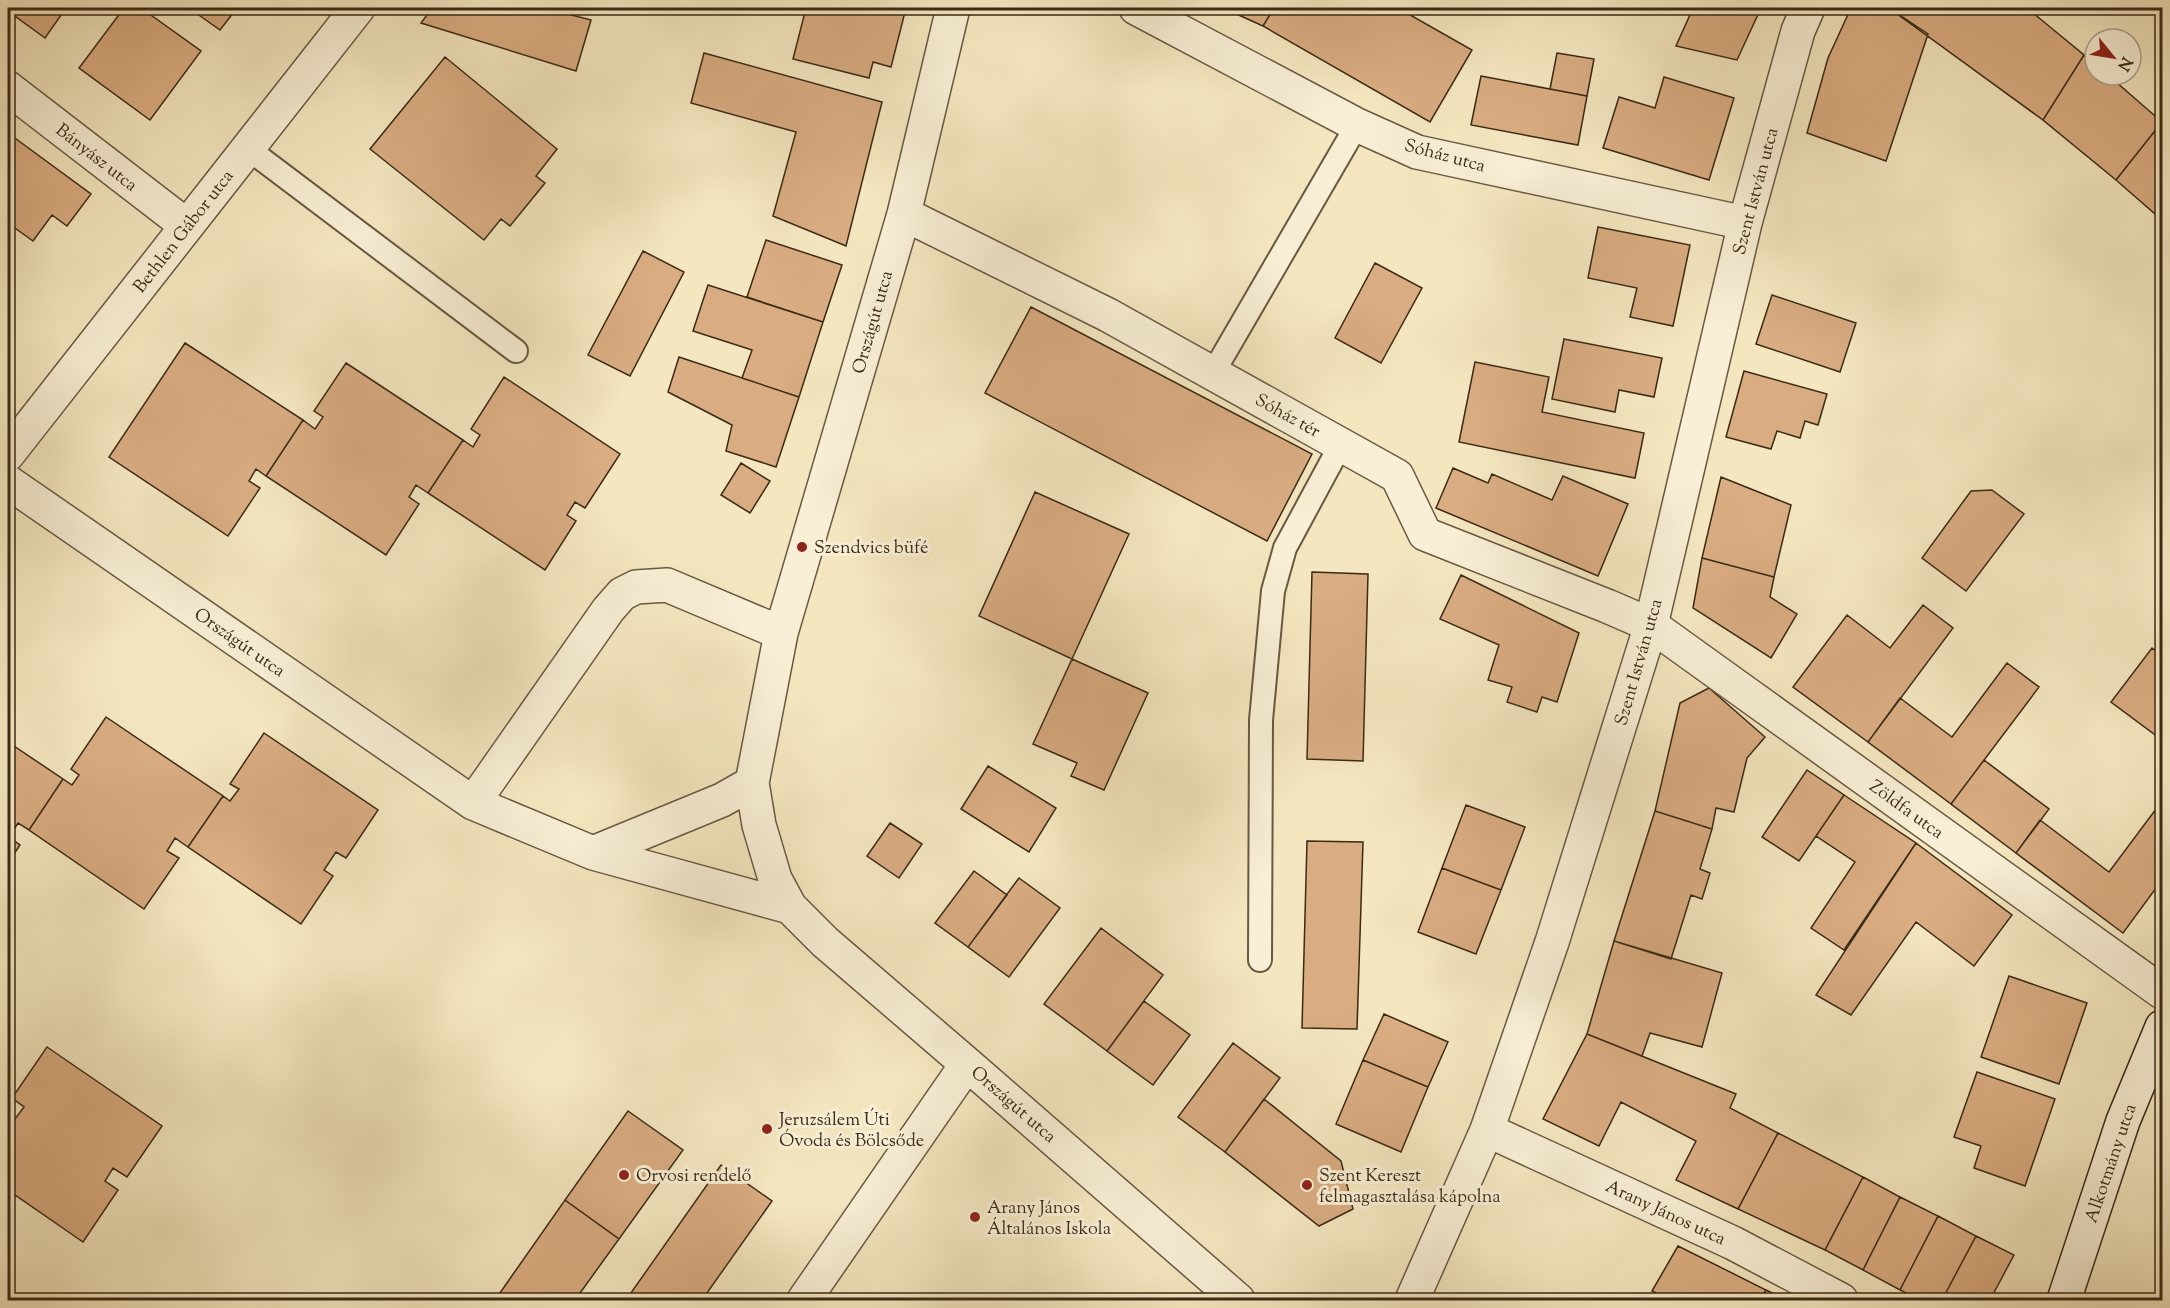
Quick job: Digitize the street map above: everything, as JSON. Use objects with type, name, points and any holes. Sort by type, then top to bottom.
[{"type":"street","name":"Bethlen Gábor utca","points":[[8,453],[358,8]]},
{"type":"street","name":"Országút utca","points":[[953,8],[904,214],[781,633],[752,783],[759,825],[775,879],[790,907],[825,942],[1238,1300]]},
{"type":"street","name":"Sóház utca","points":[[1136,8],[1357,124],[1417,152],[1745,223]]},
{"type":"street","name":"Szent István utca","points":[[1413,1300],[1487,1130],[1552,942],[1650,625],[1745,223],[1797,31],[1808,8]]},
{"type":"street","name":"Bányász utca","points":[[8,88],[187,226]]},
{"type":"street","name":"Sóház tér","points":[[904,214],[1108,315],[1397,476],[1425,534],[1650,625]]},
{"type":"street","name":"Országút utca","points":[[8,482],[473,803],[593,853],[790,907]]},
{"type":"street","points":[[473,803],[608,610],[622,594],[636,587],[667,585],[781,633]]},
{"type":"street","name":"Zöldfa utca","points":[[1650,625],[2163,992]]},
{"type":"street","points":[[593,853],[722,800],[752,783]]},
{"type":"street","name":"Alkotmány utca","points":[[2064,1300],[2123,1121],[2163,1027]]},
{"type":"street","points":[[804,1300],[967,1064]]},
{"type":"street","name":"Arany János utca","points":[[1487,1130],[1733,1243],[1841,1300]]},
{"type":"lane","points":[[1213,373],[1357,124]]},
{"type":"lane","points":[[248,148],[516,351]]},
{"type":"lane","points":[[1260,960],[1261,720],[1273,591],[1285,548],[1341,444]]},
{"type":"building","points":[[8,8],[66,8],[45,38],[8,11]]},
{"type":"building","points":[[124,8],[141,8],[201,51],[150,120],[79,68]]},
{"type":"building","points":[[189,8],[237,8],[220,30]]},
{"type":"building","points":[[432,8],[545,8],[591,20],[576,71],[421,23]]},
{"type":"building","points":[[806,8],[906,8],[891,67],[873,62],[869,78],[793,59]]},
{"type":"building","points":[[1223,8],[1274,8],[1263,26]]},
{"type":"building","points":[[1274,8],[1398,8],[1472,50],[1430,122],[1263,26]]},
{"type":"building","points":[[1693,8],[1761,8],[1737,60],[1676,46]]},
{"type":"building","points":[[1851,8],[1889,8],[1928,34],[1886,161],[1807,133],[1828,58]]},
{"type":"building","points":[[1889,8],[2027,8],[2083,54],[2043,120]]},
{"type":"building","points":[[704,53],[882,102],[846,246],[773,216],[796,132],[691,103]]},
{"type":"building","points":[[1557,53],[1594,59],[1587,96],[1550,89]]},
{"type":"building","points":[[445,57],[557,149],[536,176],[545,183],[510,226],[501,219],[484,240],[370,149]]},
{"type":"building","points":[[2083,57],[2083,87],[2122,87],[2162,122],[2116,180],[2043,120]]},
{"type":"building","points":[[1481,76],[1587,96],[1578,145],[1471,125]]},
{"type":"building","points":[[1664,77],[1734,98],[1709,180],[1603,148],[1619,97],[1655,108]]},
{"type":"building","points":[[2162,122],[2162,220],[2116,180]]},
{"type":"building","points":[[8,133],[91,194],[67,226],[52,215],[33,241],[12,226],[8,232]]},
{"type":"building","points":[[1598,227],[1690,245],[1673,326],[1630,317],[1637,288],[1588,278]]},
{"type":"building","points":[[766,240],[842,265],[823,322],[747,297]]},
{"type":"building","points":[[643,251],[684,272],[630,376],[588,355]]},
{"type":"building","points":[[1375,263],[1422,288],[1381,363],[1335,338]]},
{"type":"building","points":[[708,285],[823,322],[799,397],[742,378],[752,350],[693,331]]},
{"type":"building","points":[[1772,295],[1856,323],[1840,372],[1756,344]]},
{"type":"building","points":[[1031,307],[1312,454],[1267,541],[985,393]]},
{"type":"building","points":[[1564,339],[1662,358],[1654,397],[1619,390],[1615,412],[1552,399]]},
{"type":"building","points":[[185,343],[303,420],[266,476],[256,469],[249,481],[260,488],[228,536],[109,457]]},
{"type":"building","points":[[679,357],[799,397],[776,467],[726,451],[732,425],[668,392]]},
{"type":"building","points":[[1475,362],[1549,377],[1542,412],[1644,433],[1635,478],[1459,442]]},
{"type":"building","points":[[346,363],[463,440],[428,493],[416,485],[409,497],[419,504],[386,555],[266,476],[303,420],[315,429],[323,417],[314,411]]},
{"type":"building","points":[[1744,371],[1827,394],[1818,425],[1805,421],[1800,438],[1777,431],[1771,449],[1726,437]]},
{"type":"building","points":[[504,377],[620,454],[585,508],[575,502],[567,515],[576,521],[545,570],[428,493],[463,440],[473,447],[480,435],[471,429]]},
{"type":"building","points":[[741,463],[770,481],[750,513],[721,495]]},
{"type":"building","points":[[1453,468],[1488,483],[1492,474],[1552,500],[1563,476],[1628,504],[1598,576],[1436,508]]},
{"type":"building","points":[[1721,477],[1791,505],[1774,577],[1702,558]]},
{"type":"building","points":[[1992,490],[2024,514],[1966,591],[1922,558],[1971,491]]},
{"type":"building","points":[[1035,492],[1129,534],[1072,659],[979,616]]},
{"type":"building","points":[[1702,558],[1774,577],[1770,597],[1797,614],[1771,658],[1693,608]]},
{"type":"building","points":[[1312,572],[1368,574],[1363,761],[1307,759]]},
{"type":"building","points":[[1461,575],[1579,633],[1557,702],[1542,697],[1537,712],[1507,702],[1512,687],[1488,680],[1499,645],[1440,619]]},
{"type":"building","points":[[1923,605],[1953,628],[1868,742],[1793,687],[1847,615],[1890,648]]},
{"type":"building","points":[[2152,648],[2162,656],[2162,740],[2111,702]]},
{"type":"building","points":[[1072,659],[1148,693],[1104,790],[1071,776],[1077,763],[1033,744]]},
{"type":"building","points":[[2007,663],[2039,687],[1951,804],[1868,742],[1900,698],[1952,737]]},
{"type":"building","points":[[1709,688],[1765,737],[1747,758],[1734,812],[1716,808],[1712,829],[1655,811],[1680,703]]},
{"type":"building","points":[[106,717],[223,796],[188,847],[175,838],[167,851],[179,858],[144,909],[29,830],[63,779],[72,785],[79,775],[71,769]]},
{"type":"building","points":[[264,733],[378,810],[346,858],[336,852],[324,870],[333,876],[301,924],[188,847],[223,796],[230,801],[239,789],[230,784]]},
{"type":"building","points":[[8,742],[63,779],[29,830],[18,823],[9,837],[20,845],[8,863]]},
{"type":"building","points":[[1984,760],[2049,809],[2016,853],[1951,804]]},
{"type":"building","points":[[988,766],[1056,808],[1029,852],[961,809]]},
{"type":"building","points":[[1807,770],[1844,795],[1799,861],[1762,837]]},
{"type":"building","points":[[1844,795],[1916,843],[1844,950],[1811,928],[1855,862],[1816,836]]},
{"type":"building","points":[[2162,801],[2162,880],[2123,933],[2016,853],[2040,820],[2109,872]]},
{"type":"building","points":[[1466,805],[1525,827],[1501,890],[1442,868]]},
{"type":"building","points":[[1655,811],[1712,829],[1700,869],[1710,873],[1702,899],[1691,895],[1671,959],[1614,941]]},
{"type":"building","points":[[890,823],[922,844],[899,878],[867,856]]},
{"type":"building","points":[[1307,841],[1363,842],[1357,1029],[1302,1028]]},
{"type":"building","points":[[1916,843],[2012,915],[1974,966],[1916,922],[1851,1015],[1816,995]]},
{"type":"building","points":[[1442,868],[1501,890],[1476,954],[1418,932]]},
{"type":"building","points":[[974,871],[1007,895],[968,947],[935,923]]},
{"type":"building","points":[[1019,878],[1060,908],[1009,977],[968,947]]},
{"type":"building","points":[[1101,928],[1163,975],[1107,1051],[1044,1004]]},
{"type":"building","points":[[1614,941],[1722,973],[1702,1047],[1650,1033],[1642,1056],[1587,1034]]},
{"type":"building","points":[[2009,976],[2087,1003],[2059,1084],[1981,1057]]},
{"type":"building","points":[[1144,1001],[1190,1035],[1153,1085],[1107,1051]]},
{"type":"building","points":[[1384,1014],[1448,1042],[1428,1087],[1363,1060]]},
{"type":"building","points":[[1587,1034],[1736,1094],[1730,1108],[1778,1133],[1738,1209],[1676,1180],[1696,1141],[1621,1102],[1599,1146],[1543,1119]]},
{"type":"building","points":[[1233,1043],[1280,1078],[1225,1152],[1178,1117]]},
{"type":"building","points":[[47,1047],[162,1126],[127,1177],[113,1168],[105,1181],[118,1190],[83,1242],[8,1190],[8,1113],[15,1119],[24,1107],[12,1098]]},
{"type":"building","points":[[1363,1060],[1428,1087],[1401,1152],[1336,1124]]},
{"type":"building","points":[[1977,1072],[2055,1099],[2025,1186],[1974,1168],[1981,1146],[1954,1137]]},
{"type":"building","name":"Szent Kereszt felmagasztalása kápolna","points":[[1264,1099],[1341,1161],[1353,1209],[1319,1226],[1225,1152]]},
{"type":"building","name":"Orvosi rendelő","points":[[628,1111],[683,1150],[619,1239],[565,1200]]},
{"type":"building","points":[[1778,1133],[1863,1177],[1825,1250],[1738,1209]]},
{"type":"building","points":[[721,1165],[772,1201],[702,1300],[626,1300]]},
{"type":"building","points":[[1863,1177],[1900,1197],[1863,1270],[1825,1250]]},
{"type":"building","points":[[1900,1197],[1938,1216],[1900,1290],[1863,1270]]},
{"type":"building","points":[[565,1200],[619,1239],[575,1300],[495,1300]]},
{"type":"building","points":[[1938,1216],[1976,1236],[1942,1300],[1921,1300],[1900,1290]]},
{"type":"building","points":[[1976,1236],[2014,1255],[1990,1300],[1942,1300]]},
{"type":"building","points":[[1678,1246],[1766,1290],[1760,1300],[1670,1300],[1652,1291]]},
{"type":"building","points":[[1766,1290],[1787,1300],[1760,1300]]},
{"type":"building","points":[[1502,1295],[1523,1300],[1501,1300]]},
{"type":"place","name":"Szendvics büfé","points":[[802,547]]},
{"type":"place","name":"Jeruzsálem Úti Óvoda és Bölcsőde","points":[[767,1129]]},
{"type":"place","name":"Orvosi rendelő","points":[[624,1175]]},
{"type":"place","name":"Szent Kereszt felmagasztalása kápolna","points":[[1307,1185]]},
{"type":"place","name":"Arany János Általános Iskola","points":[[975,1217]]}]
